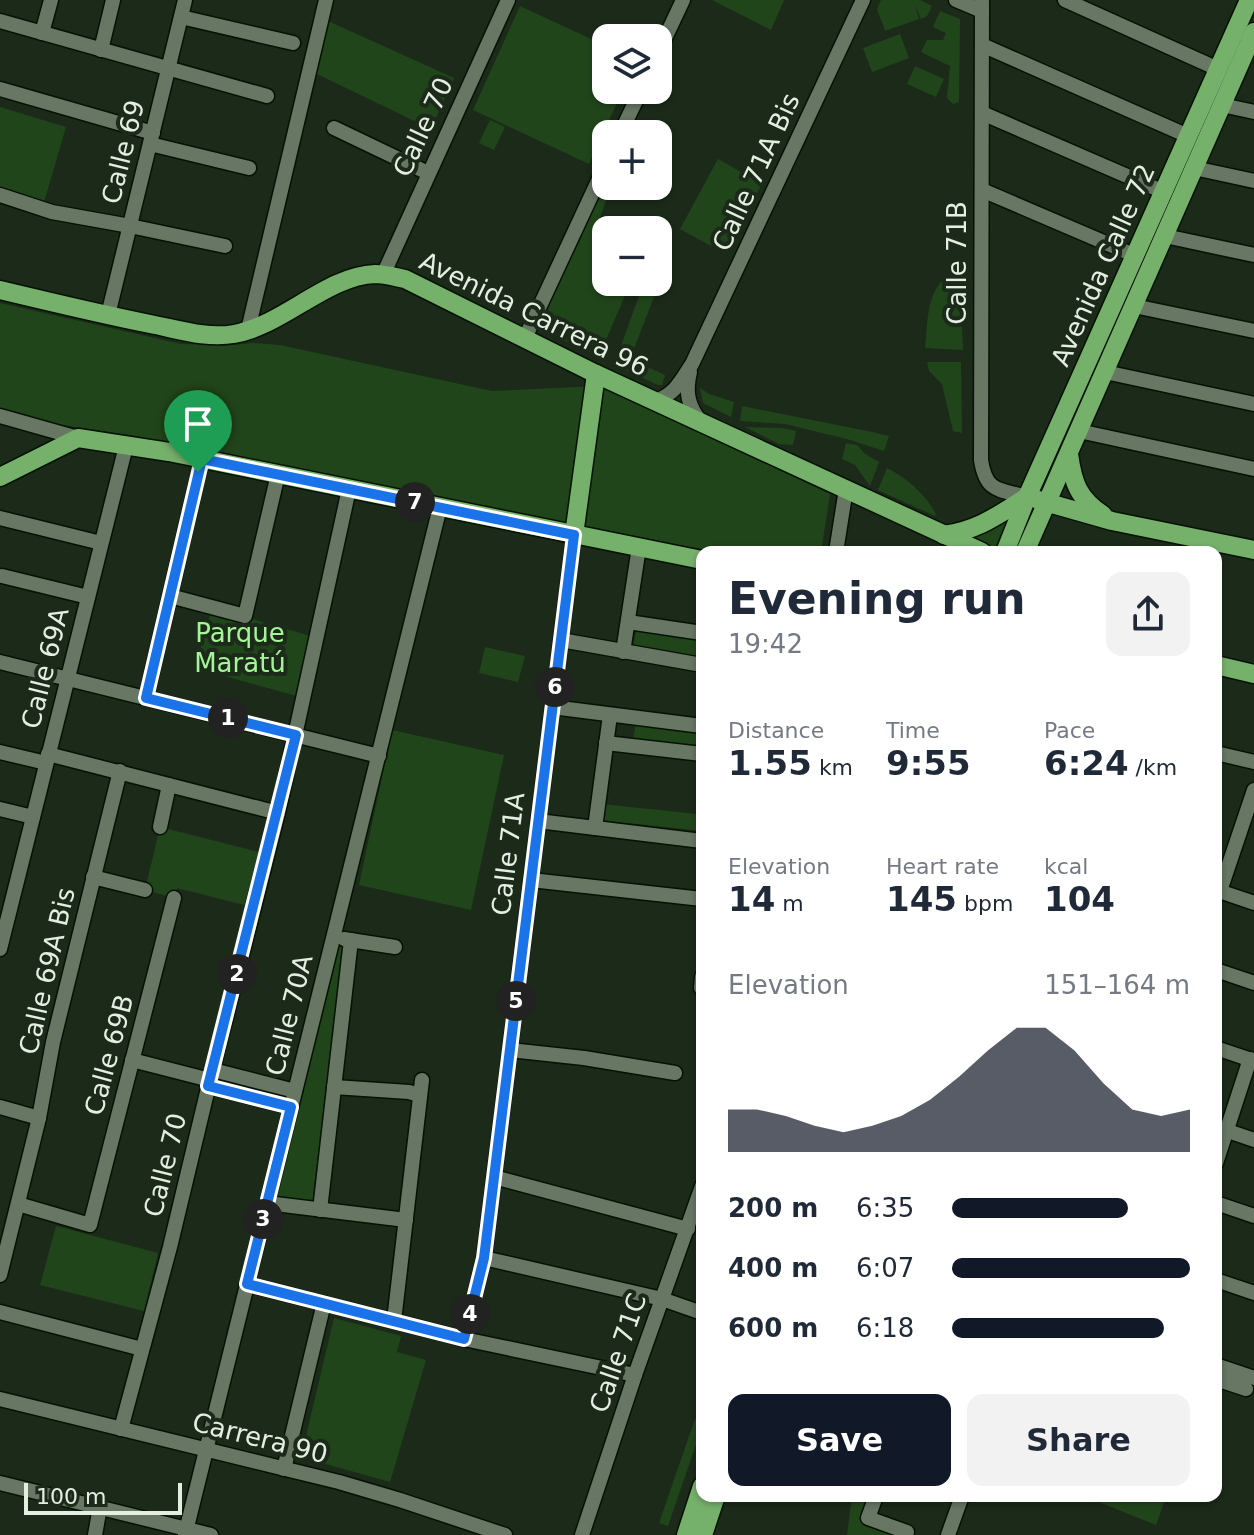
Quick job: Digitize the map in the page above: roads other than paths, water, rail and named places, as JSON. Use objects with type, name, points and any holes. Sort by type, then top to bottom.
[{"type":"main road","name":"Avenida Calle 72","points":[[1007,546],[1218,69],[1245,1]]},
{"type":"main road","name":"Avenida Calle 72","points":[[1028,546],[1254,33]]},
{"type":"main road","name":"Avenida Carrera 96","points":[[0,290],[108,315],[221,335],[267,323],[338,284],[364,276],[405,279],[596,374],[969,546]]},
{"type":"main road","name":"Calle 71A","points":[[574,535],[596,374]]},
{"type":"main road","points":[[0,477],[78,438],[202,459],[696,559]]},
{"type":"main road","points":[[1069,454],[1079,493],[1090,506],[1112,521]]},
{"type":"main road","points":[[944,535],[981,526],[1027,497],[1112,521],[1254,550]]},
{"type":"main road","points":[[1222,666],[1254,674]]},
{"type":"main road","points":[[686,1535],[697,1502]]},
{"type":"main road","points":[[703,1535],[714,1502]]},
{"type":"street","points":[[42,33],[51,0]]},
{"type":"street","points":[[101,50],[113,0]]},
{"type":"street","name":"Calle 69","points":[[108,315],[185,0]]},
{"type":"street","points":[[248,330],[326,0]]},
{"type":"street","name":"Calle 70","points":[[383,275],[508,0]]},
{"type":"street","points":[[672,24],[683,0]]},
{"type":"street","name":"Calle 71A Bis","points":[[655,401],[673,392],[692,364],[863,0]]},
{"type":"street","points":[[956,0],[982,6]]},
{"type":"street","points":[[1065,0],[1218,69]]},
{"type":"street","name":"Calle 71B","points":[[982,6],[982,470],[990,486],[1027,497]]},
{"type":"street","points":[[181,17],[293,43]]},
{"type":"street","points":[[0,21],[267,96]]},
{"type":"street","points":[[982,45],[1179,132]]},
{"type":"street","points":[[0,89],[249,168]]},
{"type":"street","points":[[1222,105],[1254,112]]},
{"type":"street","points":[[982,113],[1164,192]]},
{"type":"street","points":[[334,128],[428,173]]},
{"type":"street","points":[[1194,168],[1254,181]]},
{"type":"street","points":[[982,190],[1136,256]]},
{"type":"street","points":[[525,338],[592,194]]},
{"type":"street","points":[[0,195],[52,212],[225,246]]},
{"type":"street","points":[[1165,236],[1254,255]]},
{"type":"street","points":[[1134,306],[1254,331]]},
{"type":"street","name":"Calle 71A Bis","points":[[692,364],[687,382],[688,400],[701,422]]},
{"type":"street","points":[[1105,372],[1254,404]]},
{"type":"street","points":[[0,416],[78,438]]},
{"type":"street","points":[[1079,431],[1254,469]]},
{"type":"street","name":"Calle 69A","points":[[0,949],[126,446]]},
{"type":"street","points":[[146,698],[202,459]]},
{"type":"street","points":[[170,596],[245,616],[278,474]]},
{"type":"street","name":"Calle 70","points":[[121,1429],[170,1247],[278,813],[349,489]]},
{"type":"street","points":[[837,546],[846,489]]},
{"type":"street","name":"Calle 70A","points":[[185,1532],[440,507]]},
{"type":"street","points":[[0,518],[101,543]]},
{"type":"street","name":"Calle 71A","points":[[464,1339],[484,1258],[574,535]]},
{"type":"street","points":[[623,652],[639,547]]},
{"type":"street","points":[[2,576],[88,597]]},
{"type":"street","points":[[628,622],[696,632]]},
{"type":"street","points":[[561,640],[696,664]]},
{"type":"street","points":[[0,662],[379,756]]},
{"type":"street","points":[[552,707],[696,725]]},
{"type":"street","points":[[595,828],[610,715]]},
{"type":"street","points":[[606,743],[696,753]]},
{"type":"street","points":[[0,752],[120,771],[278,813]]},
{"type":"street","points":[[1222,754],[1254,762]]},
{"type":"street","name":"Calle 69A Bis","points":[[0,1275],[39,1118],[53,1042],[120,771]]},
{"type":"street","points":[[160,827],[169,785]]},
{"type":"street","points":[[1222,880],[1254,790]]},
{"type":"street","points":[[0,809],[33,817]]},
{"type":"street","points":[[538,821],[696,840]]},
{"type":"street","points":[[93,877],[145,890]]},
{"type":"street","points":[[531,880],[696,898]]},
{"type":"street","points":[[1222,892],[1254,903]]},
{"type":"street","name":"Calle 69B","points":[[18,1204],[90,1225],[174,898]]},
{"type":"street","points":[[333,937],[395,947]]},
{"type":"street","points":[[320,1210],[351,940]]},
{"type":"street","points":[[1222,972],[1254,983]]},
{"type":"street","points":[[510,1050],[675,1073]]},
{"type":"street","points":[[1222,1050],[1252,1060],[1222,1127]]},
{"type":"street","points":[[132,1060],[210,1079],[291,1107]]},
{"type":"street","points":[[210,1079],[295,1091]]},
{"type":"street","points":[[334,1087],[409,1092],[420,1088],[394,1321]]},
{"type":"street","points":[[0,1107],[39,1118]]},
{"type":"street","points":[[1222,1129],[1254,1140]]},
{"type":"street","points":[[494,1177],[688,1229]]},
{"type":"street","points":[[267,1203],[406,1220]]},
{"type":"street","name":"Calle 71C","points":[[582,1535],[696,1204]]},
{"type":"street","points":[[1222,1205],[1254,1216]]},
{"type":"street","points":[[484,1258],[662,1299],[696,1311]]},
{"type":"street","points":[[1222,1282],[1254,1293]]},
{"type":"street","points":[[247,1284],[464,1339],[635,1375]]},
{"type":"street","points":[[284,1469],[324,1303]]},
{"type":"street","points":[[0,1312],[142,1349]]},
{"type":"street","points":[[1222,1368],[1250,1384]]},
{"type":"street","points":[[1222,1380],[1250,1384]]},
{"type":"street","name":"Carrera 90","points":[[0,1399],[339,1482],[505,1535]]},
{"type":"street","points":[[0,1483],[100,1507],[185,1532],[211,1535]]},
{"type":"street","points":[[874,1502],[868,1518],[906,1533]]},
{"type":"street","points":[[948,1535],[960,1502]]},
{"type":"street","points":[[95,1535],[100,1507]]},
{"type":"park label","name":"Parque Maratú","points":[[240,648]]}]
